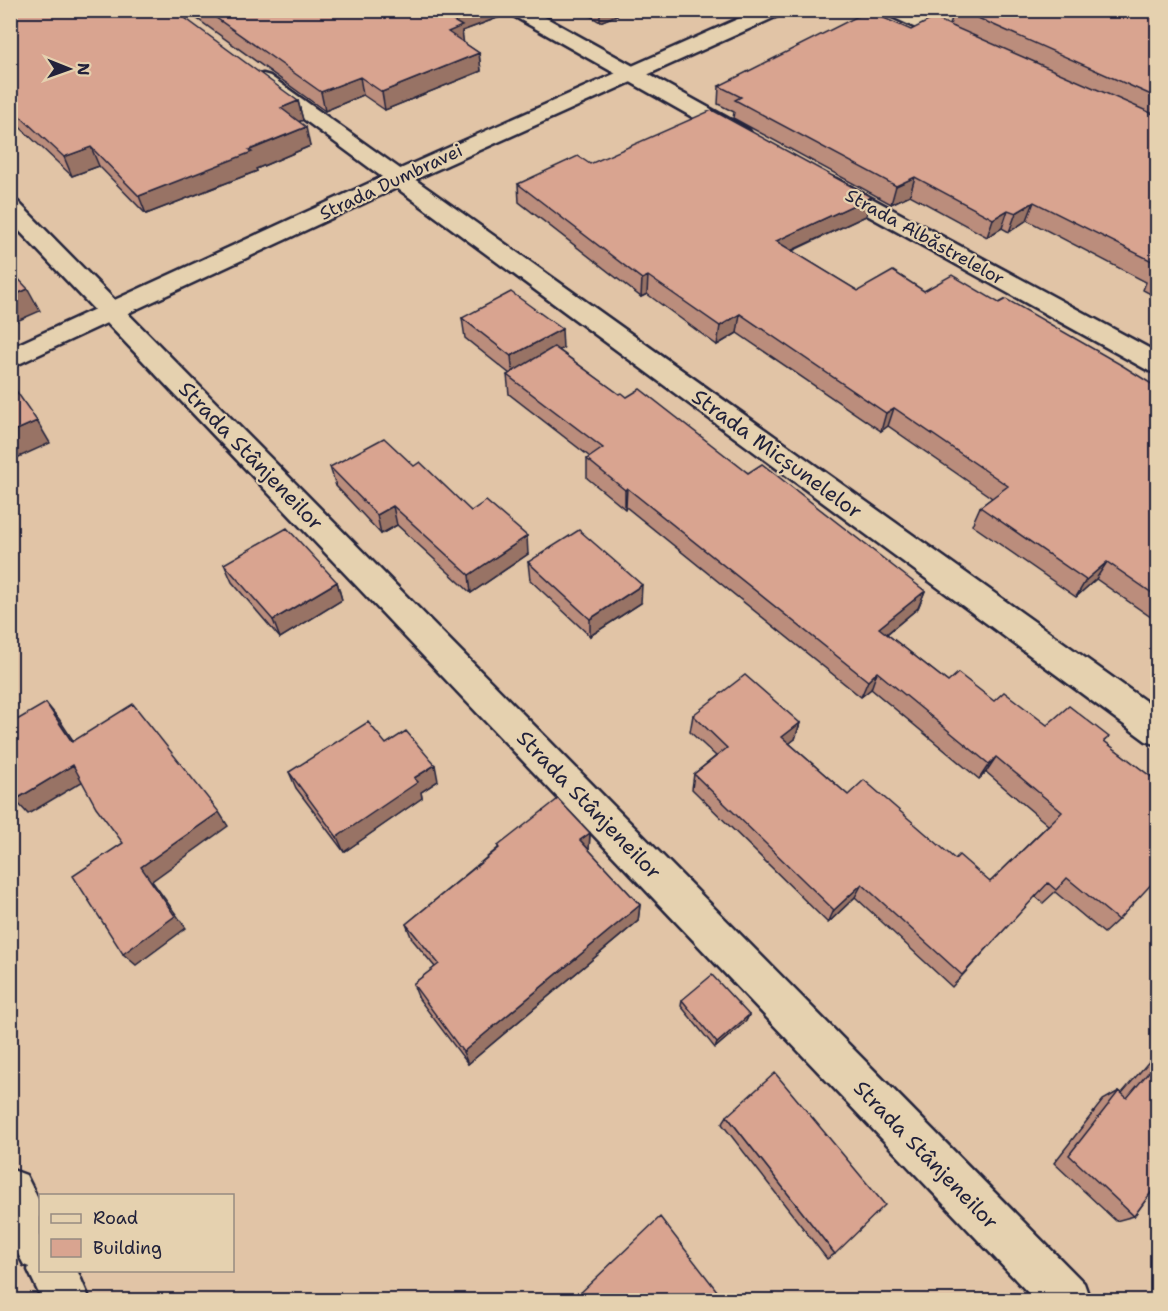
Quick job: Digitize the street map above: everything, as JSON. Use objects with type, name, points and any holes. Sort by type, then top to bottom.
[{"type":"street","points":[[518,10],[764,148]]},
{"type":"street","name":"Strada Dumbravei","points":[[10,359],[397,178],[775,10]]},
{"type":"street","points":[[893,10],[978,49]]},
{"type":"street","name":"Strada Micșunelelor","points":[[244,66],[1158,730]]},
{"type":"street","name":"Strada Albăstrelelor","points":[[806,171],[1158,365]]},
{"type":"street","name":"Strada Stânjeneilor","points":[[10,207],[1067,1300]]},
{"type":"street","points":[[10,1191],[39,1248]]},
{"type":"street","points":[[52,1272],[67,1300]]},
{"type":"building","points":[[10,10],[174,10],[298,101],[281,108],[306,127],[249,150],[252,152],[139,196],[91,147],[64,157],[10,107]]},
{"type":"building","points":[[205,10],[469,10],[448,18],[462,26],[448,32],[479,53],[382,92],[360,77],[321,92]]},
{"type":"building","points":[[960,10],[1158,10],[1158,98]]},
{"type":"building","points":[[868,11],[911,30],[934,18],[1158,116],[1158,264],[1034,202],[1016,213],[1008,210],[993,219],[915,177],[896,186],[735,100],[741,97],[719,86]]},
{"type":"building","points":[[712,110],[871,197],[776,241],[858,291],[893,271],[924,291],[952,275],[999,303],[1006,299],[1158,388],[1158,597],[1107,562],[1086,580],[980,507],[1008,486],[894,408],[886,413],[740,314],[720,326],[648,276],[642,279],[518,184],[578,156],[590,164]]},
{"type":"building","points":[[10,270],[28,289],[10,297]]},
{"type":"building","points":[[511,292],[562,329],[511,356],[462,318]]},
{"type":"building","points":[[554,347],[619,394],[622,393],[627,397],[640,389],[748,473],[762,464],[925,591],[879,628],[948,682],[958,673],[994,701],[1004,692],[1047,725],[1069,706],[1109,737],[1104,741],[1158,782],[1158,877],[1118,920],[1067,878],[1056,890],[1048,883],[962,975],[862,884],[834,910],[694,774],[727,748],[693,715],[745,675],[800,723],[782,737],[848,795],[864,780],[955,859],[959,855],[990,882],[1062,812],[996,757],[989,764],[877,672],[868,681],[627,488],[625,490],[587,459],[603,448],[507,375]]},
{"type":"building","points":[[10,382],[37,421],[10,433]]},
{"type":"building","points":[[384,438],[414,466],[420,462],[471,511],[486,501],[527,536],[469,575],[393,506],[377,515],[330,467]]},
{"type":"building","points":[[287,528],[337,582],[273,620],[224,564]]},
{"type":"building","points":[[579,530],[642,585],[590,619],[528,562]]},
{"type":"building","points":[[46,703],[72,742],[133,704],[219,812],[141,867],[175,916],[123,954],[73,876],[123,843],[96,807],[73,765],[15,800],[10,793],[10,724]]},
{"type":"building","points":[[368,722],[386,744],[406,731],[435,765],[414,778],[418,782],[337,837],[289,772]]},
{"type":"building","points":[[558,799],[590,833],[580,840],[640,905],[463,1052],[413,984],[439,964],[406,924],[499,848],[498,846]]},
{"type":"building","points":[[712,975],[749,1015],[717,1043],[682,1000]]},
{"type":"building","points":[[1158,1061],[1158,1183],[1134,1216],[1069,1155],[1119,1091],[1127,1098]]},
{"type":"building","points":[[775,1073],[885,1205],[835,1254],[727,1116]]},
{"type":"building","points":[[660,1217],[724,1300],[573,1300]]}]
